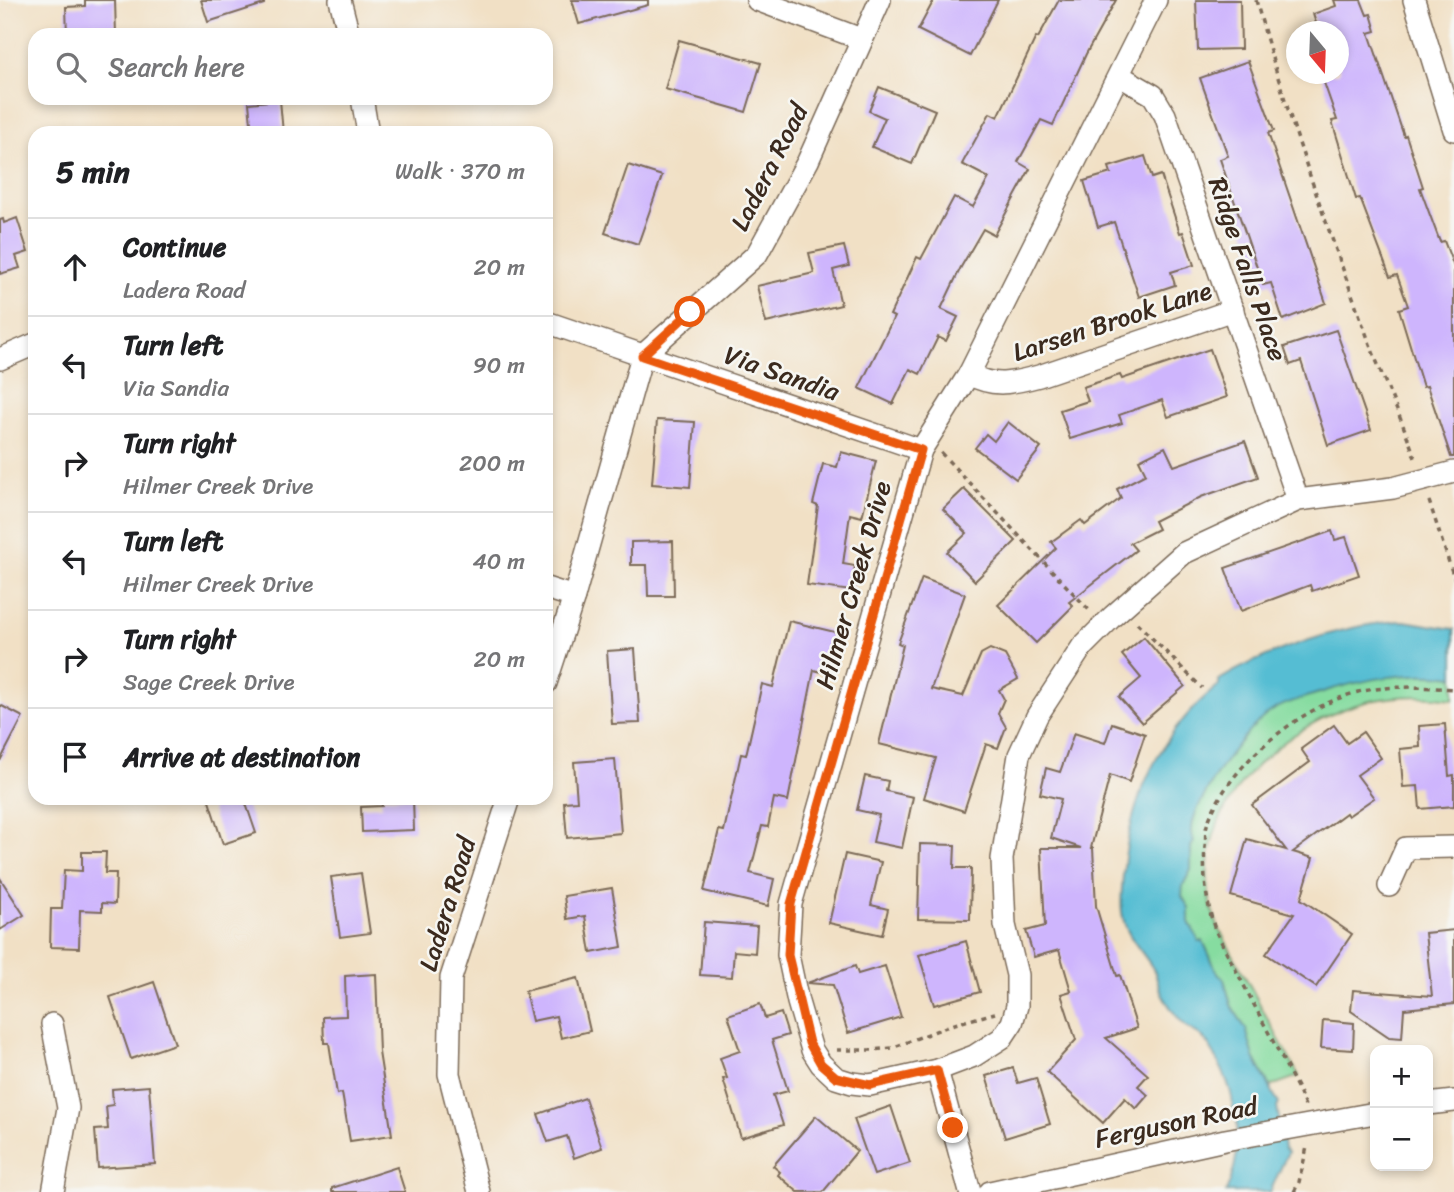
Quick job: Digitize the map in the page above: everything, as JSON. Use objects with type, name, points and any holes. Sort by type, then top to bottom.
[{"type":"street","points":[[340,0],[347,28]]},
{"type":"street","points":[[757,0],[861,39]]},
{"type":"street","name":"Ladera Road","points":[[642,356],[757,254],[808,161],[880,0]]},
{"type":"street","name":"Hilmer Creek Drive","points":[[1017,1006],[1012,1023],[1002,1038],[974,1056],[937,1070],[870,1085],[852,1083],[836,1077],[821,1064],[812,1050],[798,1002],[788,955],[791,904],[924,444],[969,374],[1156,0]]},
{"type":"street","points":[[1414,0],[1454,130]]},
{"type":"street","name":"Ridge Falls Place","points":[[1119,76],[1153,95],[1165,115],[1298,500]]},
{"type":"street","points":[[363,105],[367,126]]},
{"type":"street","name":"Larsen Brook Lane","points":[[969,374],[994,384],[1010,384],[1233,310]]},
{"type":"street","name":"Via Sandia","points":[[553,324],[642,356],[924,444]]},
{"type":"street","points":[[0,359],[28,347]]},
{"type":"street","points":[[553,662],[574,597],[642,356]]},
{"type":"street","points":[[1017,1006],[1017,975],[1005,925],[1002,859],[1019,755],[1037,716],[1082,647],[1113,615],[1184,553],[1298,500],[1393,488],[1454,472]]},
{"type":"street","points":[[553,590],[574,597]]},
{"type":"street","name":"Ladera Road","points":[[479,1192],[449,1074],[451,978],[507,805]]},
{"type":"street","points":[[1389,886],[1406,848],[1454,847]]},
{"type":"street","points":[[52,1024],[68,1108],[53,1192]]},
{"type":"street","points":[[937,1070],[970,1192]]},
{"type":"street","points":[[1433,1103],[1454,1101]]},
{"type":"street","name":"Ferguson Road","points":[[990,1192],[1224,1140],[1370,1114]]},
{"type":"path","points":[[1256,0],[1276,72],[1304,155],[1368,340],[1409,437],[1454,578]]},
{"type":"path","points":[[924,444],[1091,612],[1134,620],[1202,688]]},
{"type":"path","points":[[1294,1192],[1299,1182],[1312,1124],[1298,1089],[1215,930],[1206,902],[1203,868],[1207,826],[1228,784],[1276,733],[1315,708],[1359,692],[1412,687],[1454,689]]},
{"type":"path","points":[[812,1050],[892,1048],[951,1025],[1017,1006]]},
{"type":"green space","points":[[1454,649],[1454,699],[1412,696],[1391,698],[1370,701],[1337,712],[1276,748],[1250,773],[1229,801],[1215,832],[1208,866],[1210,901],[1224,938],[1299,1076],[1252,1093],[1159,887],[1243,713]]},
{"type":"water","points":[[1404,621],[1454,629],[1454,677],[1419,675],[1367,681],[1300,699],[1275,709],[1256,724],[1228,758],[1195,815],[1191,870],[1183,885],[1182,896],[1189,908],[1189,922],[1199,941],[1203,941],[1218,974],[1224,979],[1231,1005],[1246,1029],[1254,1057],[1279,1104],[1277,1107],[1284,1149],[1288,1152],[1270,1192],[1226,1192],[1235,1163],[1237,1136],[1237,1115],[1232,1111],[1233,1103],[1228,1083],[1205,1041],[1183,1023],[1168,1004],[1154,971],[1130,935],[1124,920],[1121,905],[1125,858],[1136,808],[1144,785],[1167,741],[1182,721],[1219,685],[1219,680],[1260,659],[1308,640],[1358,627]]},
{"type":"building","points":[[85,0],[115,0],[116,28],[67,28],[66,7],[85,6]]},
{"type":"building","points":[[201,0],[264,0],[264,4],[208,22]]},
{"type":"building","points":[[572,0],[648,0],[648,5],[579,24]]},
{"type":"building","points":[[934,0],[998,0],[970,56],[918,30]]},
{"type":"building","points":[[1059,0],[1116,0],[1086,54],[1053,125],[1041,120],[1018,162],[1030,169],[994,235],[983,229],[961,267],[941,309],[958,317],[946,341],[938,337],[920,374],[910,369],[893,404],[859,388],[894,317],[890,315],[917,257],[921,259],[954,197],[973,207],[989,178],[962,164],[990,113],[998,117],[1036,37],[1038,38]]},
{"type":"building","points":[[1196,0],[1240,0],[1241,49],[1198,50]]},
{"type":"building","points":[[1334,0],[1361,0],[1367,15],[1371,14],[1376,31],[1369,33],[1404,136],[1406,135],[1423,187],[1420,188],[1440,242],[1444,241],[1454,267],[1454,457],[1451,457],[1427,386],[1423,387],[1399,309],[1408,306],[1397,275],[1390,277],[1360,198],[1356,199],[1332,121],[1337,120],[1324,84],[1349,84],[1349,21],[1315,21],[1313,14],[1336,6]]},
{"type":"building","points":[[679,40],[761,63],[746,112],[665,89]]},
{"type":"building","points":[[1248,61],[1274,131],[1268,133],[1326,303],[1283,320],[1271,283],[1263,285],[1220,159],[1228,156],[1200,78]]},
{"type":"building","points":[[879,87],[935,110],[912,164],[872,147],[885,118],[869,111]]},
{"type":"building","points":[[249,105],[280,105],[282,126],[251,126]]},
{"type":"building","points":[[1145,156],[1152,178],[1161,175],[1180,233],[1183,232],[1194,265],[1171,272],[1175,285],[1139,297],[1114,222],[1098,227],[1084,181],[1111,173],[1109,167]]},
{"type":"building","points":[[628,165],[662,176],[638,244],[605,233]]},
{"type":"building","points":[[17,218],[28,252],[16,256],[20,268],[0,274],[0,220],[3,219],[4,223]]},
{"type":"building","points":[[844,246],[849,266],[833,270],[841,305],[766,323],[757,286],[814,273],[809,253]]},
{"type":"building","points":[[1336,330],[1371,430],[1328,445],[1301,361],[1290,365],[1284,347]]},
{"type":"building","points":[[1210,349],[1227,397],[1168,417],[1162,400],[1119,415],[1122,423],[1070,439],[1060,410],[1088,401],[1083,387],[1120,375],[1122,379]]},
{"type":"building","points":[[657,420],[695,422],[690,487],[652,484]]},
{"type":"building","points":[[1008,422],[1041,448],[1016,479],[975,448],[986,434],[994,441]]},
{"type":"building","points":[[1245,441],[1258,477],[1201,497],[1154,521],[1158,529],[1130,543],[1136,550],[1069,602],[1073,606],[1036,643],[998,605],[1056,548],[1051,542],[1081,520],[1085,525],[1121,498],[1117,489],[1146,474],[1139,460],[1165,447],[1174,466]]},
{"type":"building","points":[[841,452],[876,461],[862,517],[850,514],[843,564],[855,566],[851,591],[807,585],[818,506],[813,504],[823,464],[837,467]]},
{"type":"building","points":[[964,489],[1016,541],[975,581],[947,552],[967,533],[943,509]]},
{"type":"building","points":[[1332,531],[1335,540],[1346,537],[1359,575],[1312,591],[1310,585],[1241,611],[1225,568]]},
{"type":"building","points":[[673,541],[674,596],[648,596],[647,565],[631,565],[631,542]]},
{"type":"building","points":[[922,578],[965,594],[931,689],[963,696],[981,654],[990,649],[1005,655],[1018,679],[999,690],[1004,699],[998,713],[1006,727],[998,748],[986,744],[964,811],[924,798],[936,758],[879,744],[903,645],[898,643]]},
{"type":"building","points":[[789,621],[839,633],[829,674],[814,670],[788,801],[774,798],[768,827],[762,826],[750,873],[774,879],[768,906],[704,891],[719,830],[724,831],[741,754],[746,755],[762,684],[773,687]]},
{"type":"building","points":[[1144,637],[1185,686],[1142,723],[1119,697],[1141,678],[1122,655]]},
{"type":"building","points":[[635,649],[640,723],[612,724],[607,651]]},
{"type":"building","points":[[0,705],[23,717],[0,761]]},
{"type":"building","points":[[1112,723],[1145,734],[1129,782],[1110,775],[1091,848],[1096,906],[1117,976],[1120,975],[1137,1028],[1106,1038],[1148,1075],[1138,1086],[1148,1095],[1136,1109],[1125,1098],[1103,1123],[1047,1072],[1076,1040],[1061,994],[1071,991],[1059,950],[1034,957],[1026,931],[1045,926],[1041,848],[1081,848],[1051,838],[1061,799],[1040,794],[1046,768],[1060,772],[1074,733],[1105,743]]},
{"type":"building","points":[[1445,724],[1449,776],[1454,775],[1454,806],[1420,809],[1418,786],[1403,787],[1400,749],[1420,747],[1419,726]]},
{"type":"building","points":[[1334,725],[1347,743],[1363,732],[1381,758],[1357,775],[1374,798],[1348,816],[1346,813],[1293,852],[1313,858],[1301,899],[1352,934],[1316,987],[1266,954],[1294,914],[1231,896],[1247,839],[1286,850],[1252,805],[1310,762],[1301,749]]},
{"type":"building","points":[[615,759],[621,833],[567,838],[564,802],[577,801],[574,762]]},
{"type":"building","points":[[865,776],[888,781],[886,791],[913,797],[902,848],[873,842],[879,815],[857,810]]},
{"type":"building","points":[[210,805],[246,805],[256,833],[223,844]]},
{"type":"building","points":[[413,805],[414,830],[362,832],[361,807]]},
{"type":"building","points":[[920,844],[955,845],[954,868],[971,868],[970,920],[918,919]]},
{"type":"building","points":[[82,852],[106,852],[105,873],[116,873],[115,904],[102,903],[102,911],[80,910],[79,948],[50,947],[51,909],[62,909],[64,870],[82,871]]},
{"type":"building","points":[[845,854],[881,862],[871,905],[888,909],[882,935],[829,923]]},
{"type":"building","points":[[361,873],[370,933],[340,937],[331,877]]},
{"type":"building","points":[[0,878],[24,915],[0,930]]},
{"type":"building","points":[[612,888],[622,947],[591,953],[585,916],[567,919],[564,896]]},
{"type":"building","points":[[704,922],[757,926],[755,953],[734,951],[732,977],[700,975]]},
{"type":"building","points":[[1454,930],[1454,1004],[1404,1009],[1402,1038],[1389,1037],[1351,1011],[1353,990],[1432,996],[1425,933]]},
{"type":"building","points":[[966,941],[980,992],[934,1005],[919,955]]},
{"type":"building","points":[[855,966],[858,974],[885,966],[901,1017],[848,1033],[833,985],[807,983]]},
{"type":"building","points":[[376,974],[379,1052],[392,1135],[350,1141],[342,1093],[337,1094],[329,1043],[324,1043],[323,1017],[346,1016],[345,976]]},
{"type":"building","points":[[578,978],[590,1031],[561,1038],[556,1016],[532,1021],[525,991]]},
{"type":"building","points":[[154,982],[175,1044],[131,1059],[110,997]]},
{"type":"building","points":[[760,1004],[765,1018],[781,1013],[788,1035],[772,1040],[788,1091],[773,1095],[783,1125],[741,1138],[723,1079],[727,1078],[720,1058],[740,1051],[728,1015]]},
{"type":"building","points":[[1323,1020],[1354,1023],[1353,1050],[1321,1048]]},
{"type":"building","points":[[1013,1068],[1018,1083],[1036,1078],[1050,1124],[1005,1138],[986,1076]]},
{"type":"building","points":[[149,1086],[155,1164],[98,1168],[95,1130],[108,1129],[106,1106],[113,1105],[112,1089]]},
{"type":"building","points":[[585,1098],[602,1148],[574,1158],[567,1136],[548,1142],[538,1114]]},
{"type":"building","points":[[891,1106],[910,1163],[874,1175],[854,1119]]},
{"type":"building","points":[[816,1116],[857,1151],[823,1192],[798,1192],[778,1175],[780,1172],[773,1166]]},
{"type":"building","points":[[397,1167],[405,1192],[332,1192],[332,1188]]},
{"type":"route","points":[[690,312],[642,356],[921,450],[791,904],[788,955],[809,1043],[821,1064],[836,1077],[852,1083],[870,1085],[937,1070],[953,1128]]}]
